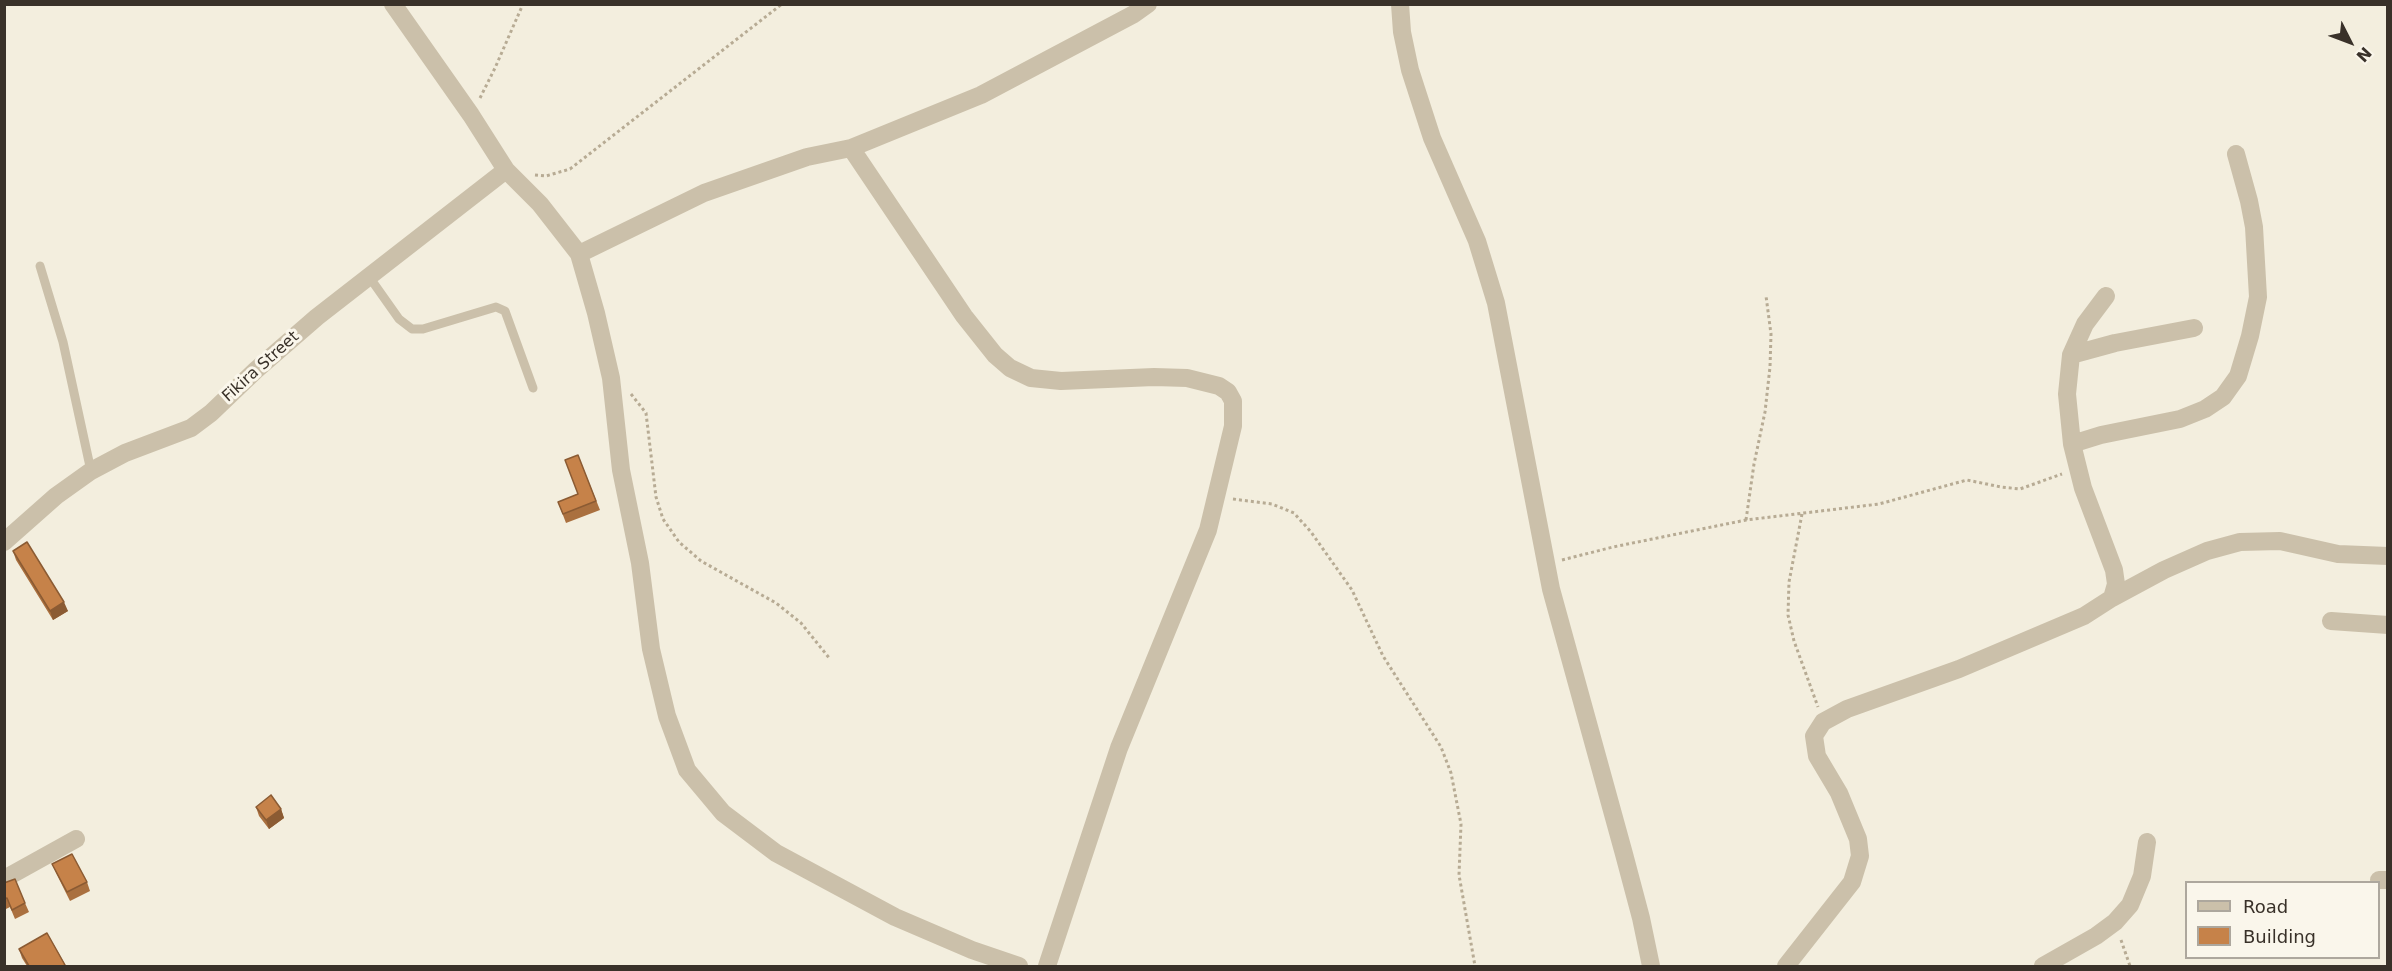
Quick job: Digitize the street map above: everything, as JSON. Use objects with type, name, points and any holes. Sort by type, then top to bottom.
[{"type":"street","points":[[393,4],[471,115],[506,170],[540,204],[579,254],[611,378],[621,471],[640,563],[651,649],[667,716],[687,770],[723,813],[777,853],[970,958],[1019,966]]},
{"type":"street","points":[[1400,4],[1402,32],[1410,70],[1432,138],[1477,241],[1496,303],[1551,590],[1633,886],[1651,966]]},
{"type":"street","points":[[579,254],[704,193],[807,157],[851,148],[981,95],[1139,8]]},
{"type":"street","points":[[851,148],[964,316],[995,355],[1010,368],[1031,378],[1061,381],[1187,378],[1219,386],[1228,392],[1233,401],[1233,426],[1208,530],[1119,748],[1047,966]]},
{"type":"street","points":[[2072,444],[2101,435],[2180,419],[2205,409],[2223,397],[2238,376],[2250,336],[2258,297],[2254,228],[2236,154]]},
{"type":"street","name":"Fikira Street","points":[[4,542],[56,495],[91,471],[124,453],[191,428],[211,413],[255,370],[317,317],[506,170]]},
{"type":"street","points":[[2106,296],[2085,324],[2071,355],[2067,394],[2072,444],[2086,498],[2114,570],[2116,584],[2112,598]]},
{"type":"street","points":[[2071,355],[2115,343],[2194,328]]},
{"type":"street","points":[[1786,966],[1852,882],[1860,856],[1858,839],[1843,803],[1817,756],[1814,736],[1823,722],[1847,709],[1959,669],[2073,620],[2164,570],[2207,551],[2240,542],[2280,541],[2338,554],[2388,556]]},
{"type":"street","points":[[2331,621],[2388,625]]},
{"type":"street","points":[[4,879],[76,839]]},
{"type":"street","points":[[2043,966],[2096,936],[2115,922],[2130,905],[2142,876],[2147,842]]},
{"type":"lane","points":[[40,266],[63,342],[91,471]]},
{"type":"lane","points":[[370,278],[399,319],[412,329],[423,329],[496,307],[505,311],[533,388]]},
{"type":"path","points":[[471,115],[523,4]]},
{"type":"path","points":[[506,170],[546,176],[570,169],[782,4]]},
{"type":"path","points":[[1746,520],[1754,464],[1765,412],[1770,367],[1771,334],[1766,296]]},
{"type":"path","points":[[611,378],[625,387],[646,413],[656,497],[663,519],[679,542],[701,561],[776,603],[801,623],[830,659]]},
{"type":"path","points":[[1546,565],[1613,547],[1746,520],[1879,504],[1967,480],[2020,489],[2078,468]]},
{"type":"path","points":[[1216,498],[1272,504],[1294,513],[1311,532],[1352,590],[1383,656],[1441,747],[1451,774],[1461,824],[1459,874],[1475,966]]},
{"type":"path","points":[[1802,514],[1789,582],[1788,615],[1794,641],[1823,722]]},
{"type":"path","points":[[2115,922],[2130,966]]},
{"type":"building","points":[[578,455],[596,501],[563,514],[558,502],[578,494],[565,460]]},
{"type":"building","points":[[27,542],[64,602],[50,611],[13,551]]},
{"type":"building","points":[[271,795],[281,809],[266,820],[256,807]]},
{"type":"building","points":[[72,854],[87,882],[67,892],[52,864]]},
{"type":"building","points":[[15,879],[25,903],[12,910],[7,898],[4,899],[4,883]]},
{"type":"building","points":[[47,933],[65,965],[29,966],[19,949]]}]
